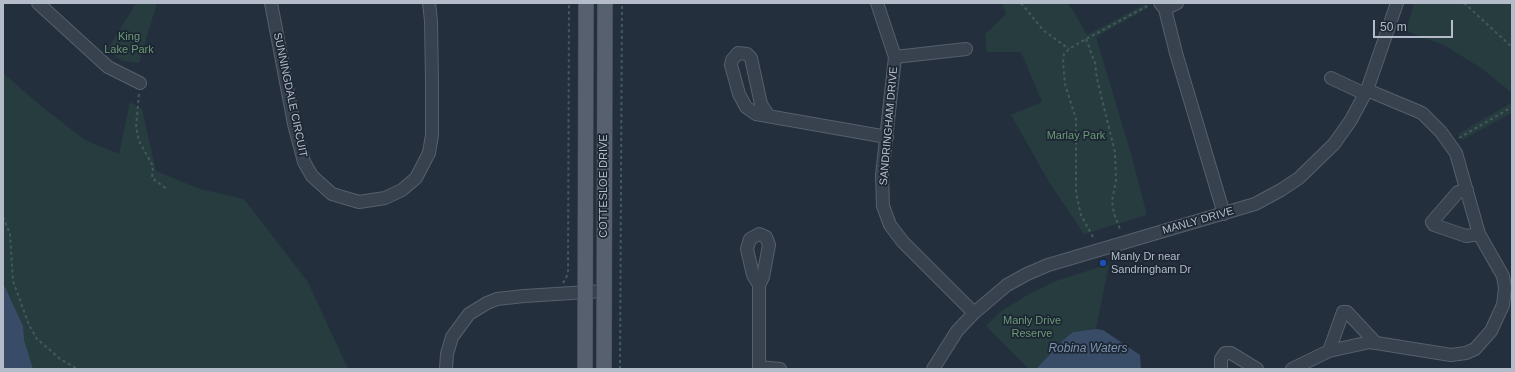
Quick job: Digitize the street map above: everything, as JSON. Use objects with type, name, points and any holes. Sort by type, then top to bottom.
[{"type":"main road","name":"COTTESLOE DRIVE","points":[[585,369],[586,3]]},
{"type":"main road","name":"COTTESLOE DRIVE","points":[[604,369],[605,3]]},
{"type":"street","points":[[38,3],[108,67],[140,83]]},
{"type":"street","name":"SUNNINGDALE CIRCUIT","points":[[271,3],[294,124],[304,162],[312,176],[332,194],[359,202],[385,198],[402,190],[416,178],[429,153],[432,135],[432,81],[431,21],[429,3]]},
{"type":"street","name":"SANDRINGHAM DRIVE","points":[[877,3],[895,57],[882,175],[883,206],[890,226],[903,242],[974,313]]},
{"type":"street","points":[[1177,3],[1163,6],[1224,214]]},
{"type":"street","name":"MANLY DRIVE","points":[[933,369],[957,331],[974,313],[1007,285],[1048,265],[1255,204],[1299,178],[1334,144],[1351,120],[1366,92],[1397,3]]},
{"type":"street","points":[[895,57],[966,49]]},
{"type":"street","points":[[768,115],[762,104],[751,58],[747,54],[738,53],[732,60],[731,65],[739,94],[746,107],[756,114],[887,137]]},
{"type":"street","points":[[1292,369],[1329,351],[1356,344],[1376,343],[1451,355],[1475,350],[1491,331],[1503,305],[1506,288],[1503,276],[1479,234],[1456,153],[1441,132],[1422,113],[1330,78]]},
{"type":"street","points":[[1467,190],[1458,192],[1432,222],[1434,225],[1466,236],[1479,234]]},
{"type":"street","points":[[759,285],[759,368],[780,369]]},
{"type":"street","points":[[446,369],[446,354],[452,337],[462,321],[478,308],[497,299],[604,291]]},
{"type":"street","points":[[1329,351],[1343,312],[1347,312],[1376,343]]},
{"type":"street","points":[[1221,369],[1221,359],[1225,354],[1231,353],[1257,369]]},
{"type":"path","points":[[562,284],[568,274],[569,3]]},
{"type":"path","name":"COTTESLOE DRIVE","points":[[620,369],[622,3]]},
{"type":"path","points":[[1021,3],[1044,30],[1069,49]]},
{"type":"path","points":[[1093,237],[1081,215],[1076,193],[1076,119],[1065,84],[1063,63],[1064,54],[1086,38],[1152,3]]},
{"type":"path","points":[[1464,3],[1512,47]]},
{"type":"path","points":[[1086,38],[1095,63],[1097,79],[1115,152],[1116,180],[1112,201],[1114,214],[1120,229]]},
{"type":"path","points":[[140,83],[136,127],[139,141],[153,166],[152,178],[168,190]]},
{"type":"path","points":[[1450,144],[1512,107]]},
{"type":"path","points":[[3,218],[10,234],[13,281],[29,325],[37,338],[60,359],[78,369]]},
{"type":"green space","name":"King Lake Park","points":[[136,3],[157,3],[139,63],[122,61],[107,50]]},
{"type":"green space","name":"Marlay Park","points":[[1002,3],[1067,3],[1087,35],[1145,4],[1148,8],[1096,37],[1131,154],[1147,215],[1084,234],[1049,182],[1011,115],[1042,102],[1021,52],[987,52],[985,34],[1006,14]]},
{"type":"green space","points":[[1414,3],[1512,3],[1512,93],[1481,68],[1444,45],[1406,31]]},
{"type":"green space","points":[[3,73],[41,106],[85,140],[119,154],[130,102],[142,109],[156,171],[200,189],[244,199],[308,282],[348,369],[3,369]]},
{"type":"green space","points":[[1512,102],[1512,113],[1462,140],[1458,134]]},
{"type":"green space","name":"Manly Drive Reserve","points":[[1109,264],[1096,329],[1073,332],[1062,341],[1036,369],[1029,369],[986,326],[1000,312],[1029,294],[1056,281]]},
{"type":"water","points":[[3,283],[23,326],[24,340],[33,369],[3,369]]},
{"type":"water","name":"Robina Waters","points":[[1096,329],[1103,330],[1140,355],[1141,369],[1036,369],[1062,341],[1073,332]]},
{"type":"place","name":"Manly Dr near Sandringham Dr","points":[[1103,263]]}]
